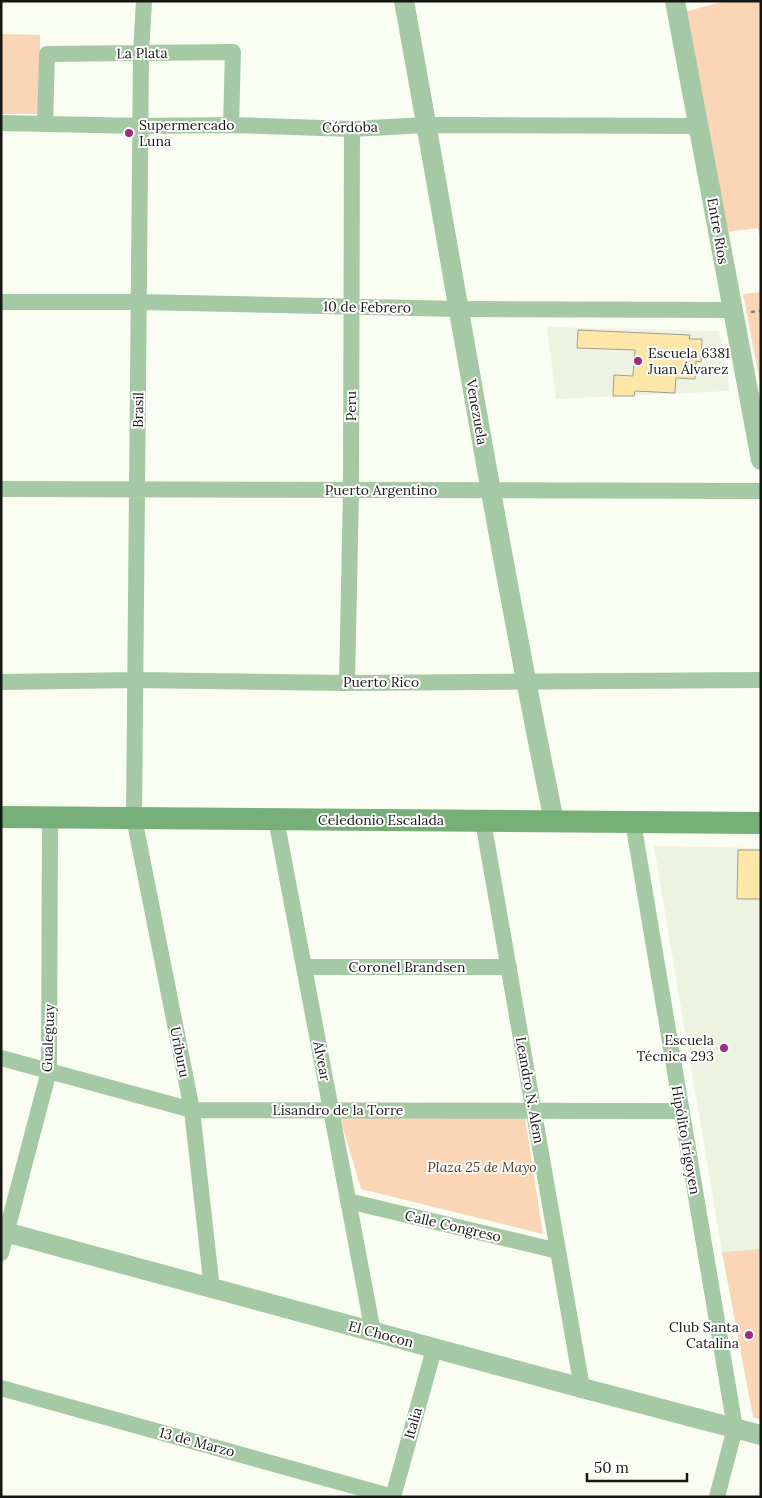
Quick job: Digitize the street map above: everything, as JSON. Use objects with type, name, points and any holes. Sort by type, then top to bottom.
[{"type":"main road","name":"Celedonio Escalada","points":[[1,817],[761,823]]},
{"type":"street","name":"Brasil","points":[[134,818],[141,53],[144,1]]},
{"type":"street","name":"Venezuela","points":[[404,1],[490,490],[525,681],[554,821]]},
{"type":"street","name":"Entre Ríos","points":[[675,1],[761,460]]},
{"type":"street","name":"La Plata","points":[[45,123],[47,54],[233,52],[231,125]]},
{"type":"street","name":"Córdoba","points":[[1,123],[352,128],[426,125],[698,126]]},
{"type":"street","name":"Peru","points":[[347,682],[351,491],[352,128]]},
{"type":"street","name":"10 de Febrero","points":[[1,302],[139,302],[459,309],[732,310]]},
{"type":"street","name":"Puerto Argentino","points":[[1,489],[761,491]]},
{"type":"street","name":"Puerto Rico","points":[[1,682],[136,680],[347,682],[761,680]]},
{"type":"street","name":"Gualeguay","points":[[1,1253],[4,1232],[49,1071],[50,817]]},
{"type":"street","name":"Uriburu","points":[[134,818],[192,1110],[212,1289]]},
{"type":"street","name":"Alvear","points":[[276,819],[373,1332]]},
{"type":"street","name":"Leandro N. Alem","points":[[483,821],[582,1388]]},
{"type":"street","name":"Hipólito Irigoyen","points":[[633,822],[735,1428]]},
{"type":"street","name":"Coronel Brandsen","points":[[304,967],[509,968]]},
{"type":"street","name":"Lisandro de la Torre","points":[[1,1058],[192,1110],[681,1110]]},
{"type":"street","name":"Calle Congreso","points":[[348,1201],[558,1251]]},
{"type":"street","name":"El Chocon","points":[[4,1232],[761,1435]]},
{"type":"street","name":"Italia","points":[[393,1497],[434,1348]]},
{"type":"street","name":"13 de Marzo","points":[[1,1388],[393,1497]]},
{"type":"street","points":[[717,1497],[735,1428]]},
{"type":"shaded area","name":"Escuela 6381 Juan Álvarez","points":[[547,327],[719,331],[730,391],[556,399]]},
{"type":"shaded area","name":"Escuela Técnica 293","points":[[654,846],[761,848],[761,1249],[722,1252]]},
{"type":"green space","points":[[726,1],[761,1],[761,241],[758,228],[725,232],[687,11]]},
{"type":"green space","points":[[1,34],[40,35],[40,114],[1,114]]},
{"type":"green space","points":[[761,292],[761,388],[743,294]]},
{"type":"green space","name":"Plaza 25 de Mayo","points":[[340,1118],[525,1118],[543,1234],[361,1189]]},
{"type":"green space","name":"Club Santa Catalina","points":[[761,1249],[761,1420],[753,1417],[722,1252]]},
{"type":"building","points":[[578,330],[690,335],[689,339],[702,339],[701,362],[696,361],[695,379],[676,378],[675,393],[635,391],[634,396],[613,396],[614,375],[633,376],[635,350],[577,348]]},
{"type":"building","points":[[738,850],[761,850],[761,899],[737,899]]},
{"type":"place","name":"Supermercado Luna","points":[[129,133]]},
{"type":"place","name":"Escuela 6381 Juan Álvarez","points":[[638,361]]},
{"type":"place","name":"Escuela Técnica 293","points":[[724,1048]]},
{"type":"place","name":"Club Santa Catalina","points":[[749,1335]]}]
